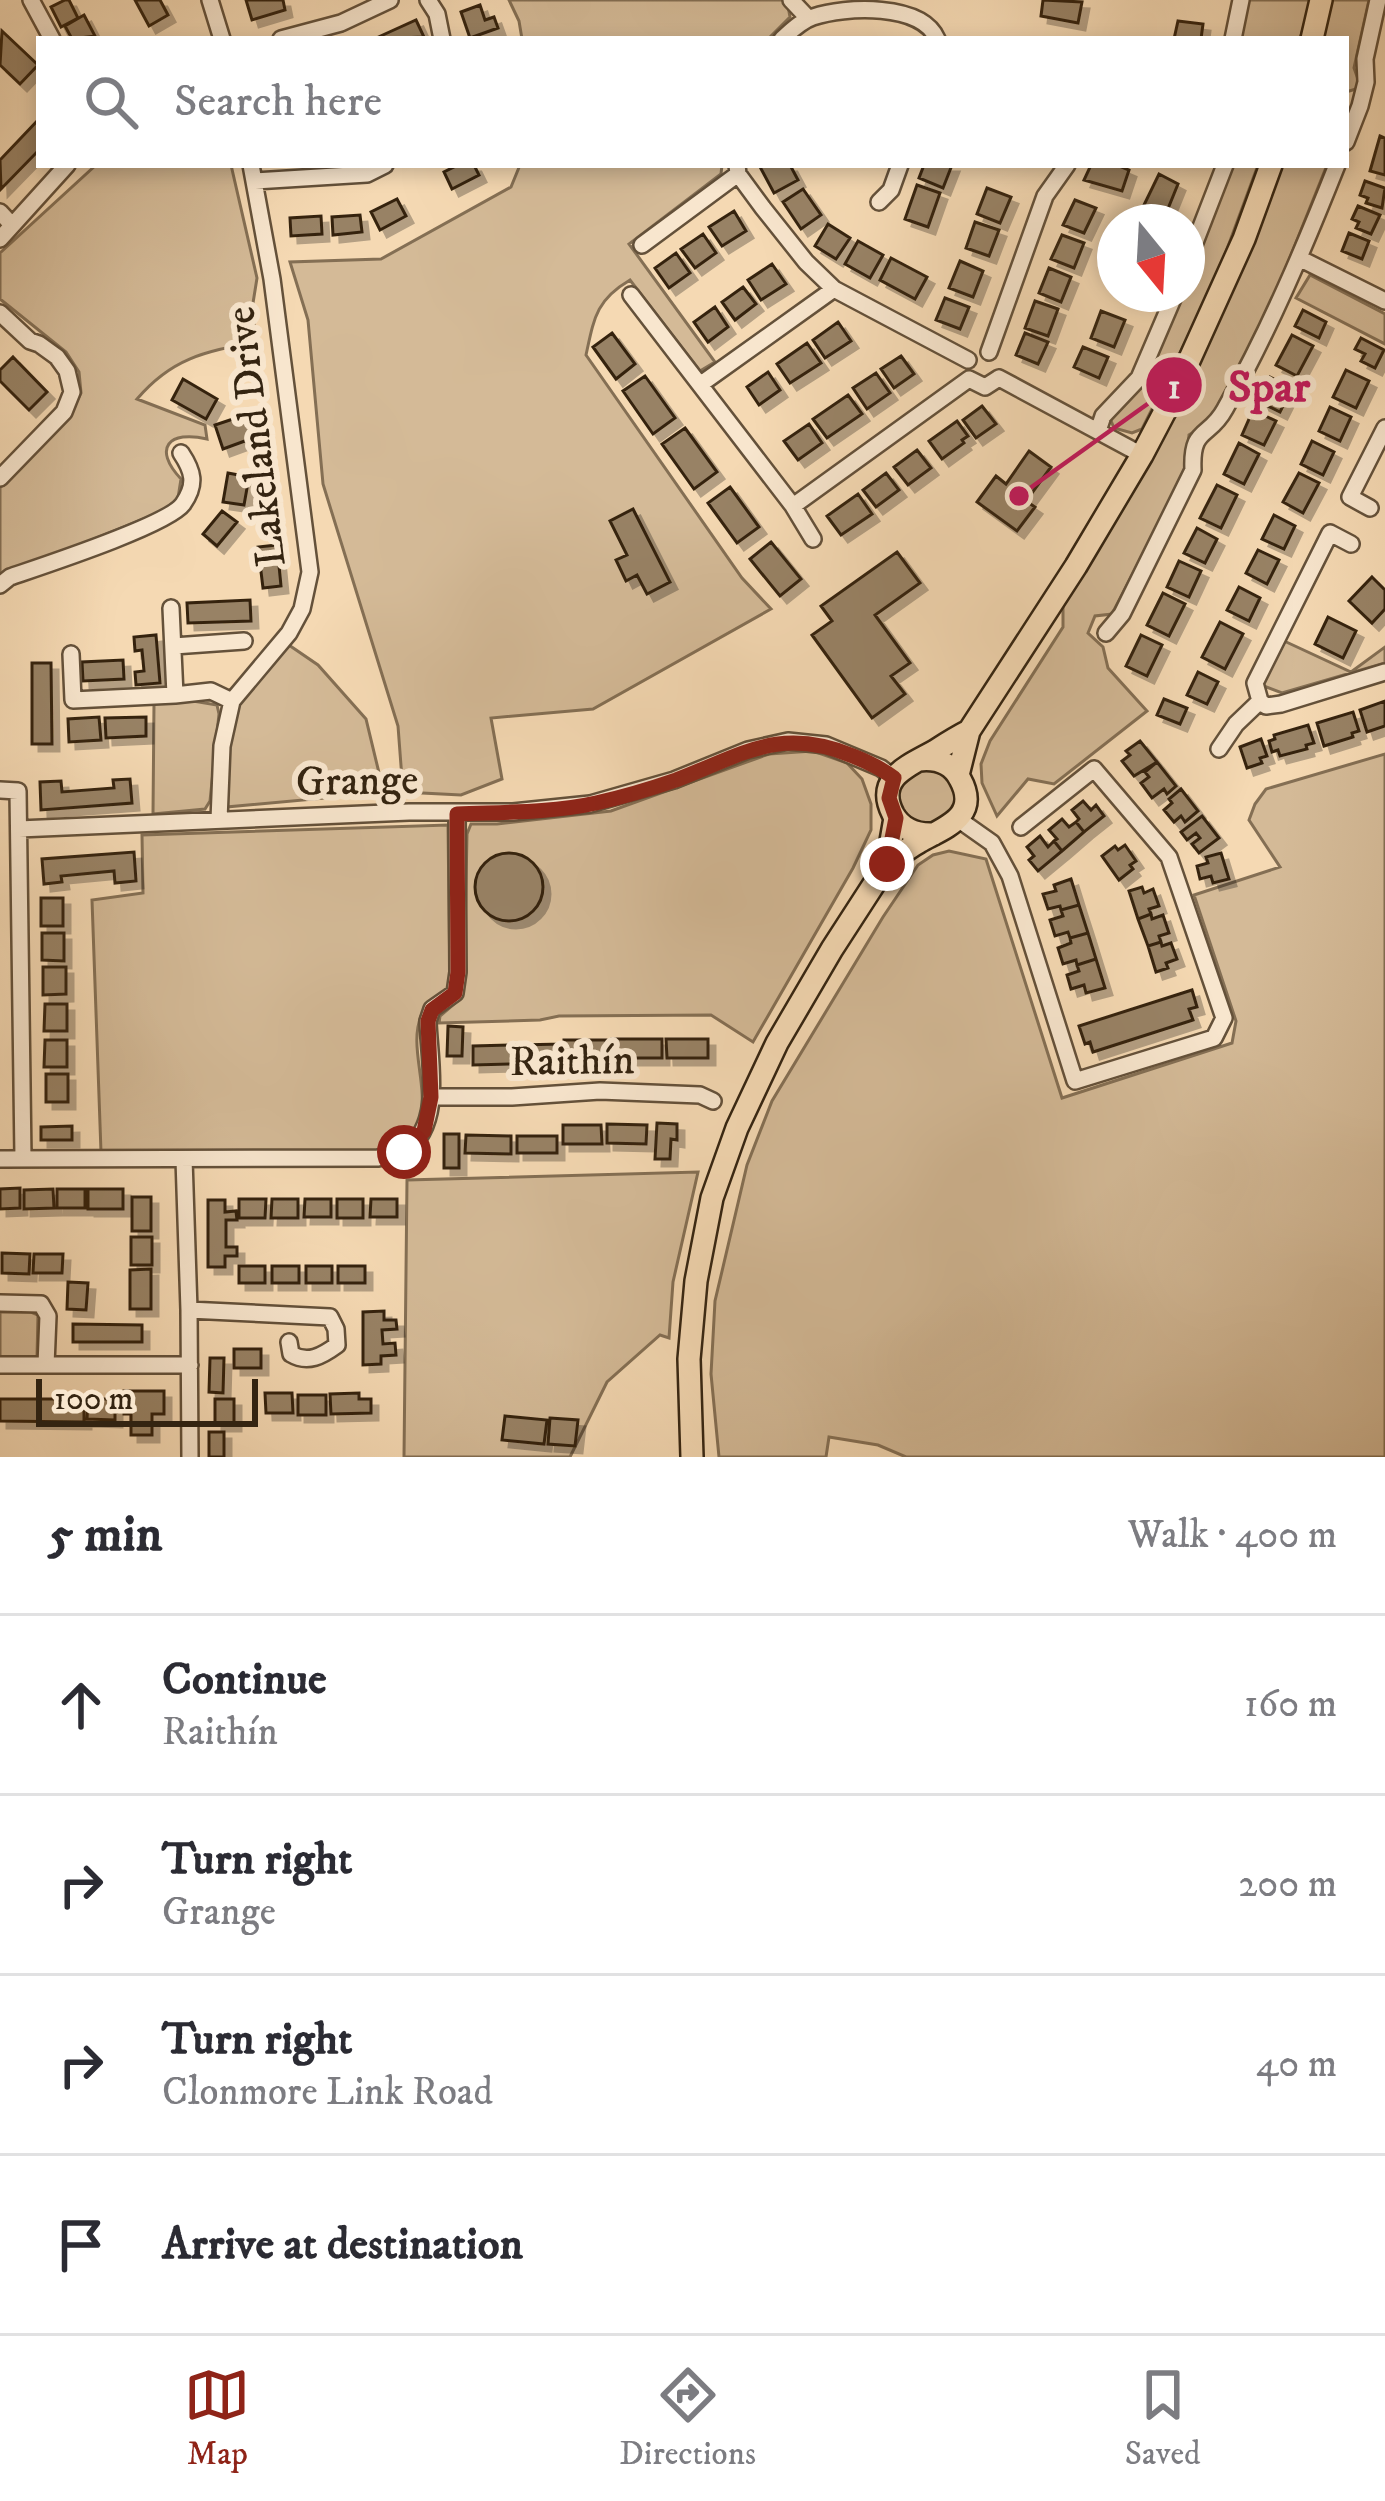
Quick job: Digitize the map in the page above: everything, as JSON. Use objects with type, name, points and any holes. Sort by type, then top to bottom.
[{"type":"main road","points":[[1313,36],[1321,0]]},
{"type":"main road","points":[[887,864],[958,819],[965,797],[958,775],[968,730],[1076,566],[1174,396],[1270,168]]},
{"type":"main road","points":[[934,834],[912,832],[896,818],[889,798],[894,778],[909,763],[968,730]]},
{"type":"main road","points":[[919,760],[941,762],[958,775]]},
{"type":"main road","points":[[692,1457],[689,1359],[696,1281],[712,1198],[736,1128],[777,1043],[887,864],[896,818]]},
{"type":"street","points":[[31,0],[50,36]]},
{"type":"street","points":[[209,0],[221,36]]},
{"type":"street","points":[[292,36],[341,23],[390,0]]},
{"type":"street","points":[[428,0],[441,36]]},
{"type":"street","points":[[791,0],[808,18]]},
{"type":"street","points":[[1234,36],[1241,0]]},
{"type":"street","points":[[1353,104],[1366,82],[1365,58],[1378,0]]},
{"type":"street","points":[[786,36],[808,18],[847,9],[872,9],[925,22],[936,36]]},
{"type":"street","points":[[0,239],[64,168]]},
{"type":"street","points":[[253,173],[368,174],[379,168]]},
{"type":"street","points":[[879,202],[891,190],[899,168]]},
{"type":"street","points":[[989,352],[1046,196],[1065,168]]},
{"type":"street","points":[[1205,217],[1224,168]]},
{"type":"street","points":[[1106,633],[1122,614],[1193,470],[1192,448],[1222,415],[1299,258],[1336,168]]},
{"type":"street","points":[[642,245],[738,170],[806,262],[834,289],[968,360]]},
{"type":"street","name":"Lakeland Drive","points":[[219,820],[222,746],[232,701],[289,633],[302,609],[310,572],[275,301],[253,173]]},
{"type":"street","points":[[0,212],[12,225]]},
{"type":"street","points":[[1299,258],[1385,301]]},
{"type":"street","points":[[701,384],[834,289]]},
{"type":"street","points":[[632,295],[813,539]]},
{"type":"street","points":[[1098,431],[1103,416],[1139,377],[1167,312]]},
{"type":"street","points":[[0,313],[29,341],[57,357],[67,371],[72,392],[64,412],[0,478]]},
{"type":"street","points":[[989,352],[1001,362],[1000,378],[985,387],[969,379],[968,360],[975,353],[989,352]]},
{"type":"street","points":[[1000,378],[1142,454]]},
{"type":"street","points":[[793,506],[969,379]]},
{"type":"street","points":[[1370,508],[1350,497],[1385,428]]},
{"type":"street","points":[[0,585],[178,510],[193,483],[193,471],[181,453]]},
{"type":"street","points":[[1351,544],[1330,533],[1255,683],[1266,706],[1385,672]]},
{"type":"street","points":[[171,608],[175,695]]},
{"type":"street","points":[[174,646],[244,641]]},
{"type":"street","points":[[71,654],[73,700],[211,691],[232,701]]},
{"type":"street","points":[[1219,749],[1260,701]]},
{"type":"street","name":"Grange","points":[[19,829],[513,812],[590,804],[788,741],[826,745],[894,778]]},
{"type":"street","points":[[958,819],[992,843],[1010,876],[1075,1081],[1214,1038],[1224,1018],[1169,857],[1094,769],[1022,827]]},
{"type":"street","points":[[0,790],[18,790],[23,1158]]},
{"type":"street","points":[[0,1159],[378,1158],[404,1152],[424,1131],[431,1097],[428,1021],[432,1010],[455,993],[457,814]]},
{"type":"street","name":"Raithín","points":[[431,1097],[599,1091],[700,1095],[713,1101]]},
{"type":"street","points":[[184,1159],[190,1457]]},
{"type":"street","points":[[0,1303],[41,1304],[45,1309],[46,1365]]},
{"type":"street","points":[[190,1310],[330,1317],[336,1329],[337,1345],[317,1358],[300,1360],[291,1354],[289,1342]]},
{"type":"street","points":[[0,1366],[190,1365]]},
{"type":"shaded area","points":[[509,0],[782,0],[790,17],[771,36],[522,36]]},
{"type":"shaded area","points":[[1248,0],[1311,0],[1301,36],[1240,36]]},
{"type":"shaded area","points":[[1332,0],[1369,0],[1354,68],[1359,82],[1356,89],[1349,91],[1349,36],[1324,36]]},
{"type":"shaded area","points":[[93,168],[232,168],[257,278],[255,342],[190,359],[163,374],[137,399],[205,425],[207,439],[183,437],[166,450],[181,479],[178,498],[168,509],[0,577],[0,488],[69,416],[81,393],[79,372],[66,352],[0,299],[0,253]]},
{"type":"shaded area","points":[[519,168],[722,168],[721,174],[629,244],[715,362],[700,371],[630,280],[598,311],[586,355],[742,578],[771,609],[593,709],[491,718],[502,779],[461,795],[403,792],[398,726],[323,484],[308,320],[290,262],[381,259],[511,187]]},
{"type":"shaded area","points":[[1231,168],[1257,168],[1205,303],[1205,236]]},
{"type":"shaded area","points":[[1280,168],[1326,168],[1269,310],[1211,421],[1189,435],[1185,473],[1112,614],[1095,616],[1088,633],[1103,647],[1108,668],[1147,711],[1054,784],[1028,779],[997,816],[982,783],[981,764],[990,741],[1063,627],[1063,601]]},
{"type":"shaded area","points":[[1310,275],[1385,314],[1385,344],[1296,298]]},
{"type":"shaded area","points":[[1175,312],[1200,312],[1142,429],[1132,433],[1114,428],[1109,416],[1145,383]]},
{"type":"shaded area","points":[[1282,640],[1351,672],[1385,647],[1385,663],[1282,693],[1261,685]]},
{"type":"shaded area","points":[[283,641],[318,665],[366,719],[380,793],[226,807],[228,714]]},
{"type":"shaded area","points":[[154,703],[217,705],[219,714],[210,801],[205,809],[153,814]]},
{"type":"shaded area","points":[[813,751],[847,763],[862,779],[871,804],[871,830],[753,1042],[711,1015],[439,1023],[440,1016],[460,999],[464,984],[471,824],[611,811],[769,754]]},
{"type":"shaded area","points":[[1385,754],[1385,1457],[906,1457],[878,1445],[829,1437],[826,1457],[719,1457],[711,1374],[715,1301],[747,1165],[772,1101],[918,865],[949,851],[986,859],[1062,1098],[1232,1043],[1236,1021],[1194,895],[1280,867],[1249,820],[1266,789]]},
{"type":"shaded area","points":[[927,769],[947,777],[955,797],[947,817],[927,825],[907,817],[899,797],[907,777]]},
{"type":"shaded area","points":[[448,825],[450,987],[422,1014],[417,1051],[422,1109],[417,1126],[404,1140],[382,1151],[101,1152],[92,900],[143,893],[142,835]]},
{"type":"shaded area","points":[[698,1172],[673,1282],[669,1338],[660,1335],[607,1382],[570,1457],[404,1457],[407,1180]]},
{"type":"shaded area","points":[[0,1312],[38,1315],[37,1357],[0,1360]]},
{"type":"building","points":[[65,0],[78,18],[61,27],[51,7]]},
{"type":"building","points":[[135,0],[160,0],[168,15],[149,26]]},
{"type":"building","points":[[246,0],[283,0],[285,10],[252,20]]},
{"type":"building","points":[[1043,0],[1082,2],[1078,23],[1041,16]]},
{"type":"building","points":[[480,5],[485,20],[494,17],[498,28],[469,36],[461,12]]},
{"type":"building","points":[[84,15],[95,36],[70,36],[65,26]]},
{"type":"building","points":[[416,20],[424,36],[381,36]]},
{"type":"building","points":[[1178,21],[1203,24],[1201,36],[1175,36]]},
{"type":"building","points":[[2,31],[36,67],[20,84],[0,65]]},
{"type":"building","points":[[36,122],[36,153],[1,189],[0,160]]},
{"type":"building","points":[[1380,136],[1385,138],[1385,175],[1370,171]]},
{"type":"building","points":[[476,168],[479,175],[452,189],[444,172]]},
{"type":"building","points":[[761,168],[792,168],[798,180],[774,193]]},
{"type":"building","points":[[923,168],[951,168],[943,188],[919,178]]},
{"type":"building","points":[[1090,168],[1129,170],[1122,191],[1084,180]]},
{"type":"building","points":[[1159,174],[1178,184],[1170,204],[1144,204]]},
{"type":"building","points":[[1365,181],[1385,188],[1382,208],[1366,203],[1368,198],[1360,195]]},
{"type":"building","points":[[917,185],[940,193],[928,227],[905,219]]},
{"type":"building","points":[[987,188],[1011,197],[1000,223],[977,214]]},
{"type":"building","points":[[803,189],[821,215],[801,229],[783,202]]},
{"type":"building","points":[[397,199],[406,216],[380,230],[371,212]]},
{"type":"building","points":[[1075,200],[1096,208],[1084,233],[1063,225]]},
{"type":"building","points":[[1358,206],[1380,215],[1371,234],[1356,228],[1359,222],[1352,219]]},
{"type":"building","points":[[734,211],[746,231],[722,246],[709,227]]},
{"type":"building","points":[[360,215],[362,232],[333,235],[332,217]]},
{"type":"building","points":[[321,216],[322,234],[291,236],[290,218]]},
{"type":"building","points":[[975,222],[999,230],[989,256],[966,248]]},
{"type":"building","points":[[828,224],[850,238],[836,259],[815,246]]},
{"type":"building","points":[[1349,233],[1369,241],[1362,259],[1342,251]]},
{"type":"building","points":[[703,234],[716,253],[695,268],[681,249]]},
{"type":"building","points":[[1062,235],[1084,243],[1074,268],[1051,259]]},
{"type":"building","points":[[858,241],[883,255],[870,278],[845,264]]},
{"type":"building","points":[[676,253],[690,273],[669,288],[655,268]]},
{"type":"building","points":[[891,258],[927,277],[915,299],[880,280]]},
{"type":"building","points":[[960,261],[983,271],[973,297],[949,288]]},
{"type":"building","points":[[772,264],[786,284],[761,300],[748,280]]},
{"type":"building","points":[[1049,268],[1071,277],[1061,302],[1039,293]]},
{"type":"building","points":[[743,287],[756,304],[735,320],[722,302]]},
{"type":"building","points":[[945,298],[969,307],[960,329],[936,320]]},
{"type":"building","points":[[1035,301],[1058,309],[1048,336],[1025,328]]},
{"type":"building","points":[[715,307],[728,327],[708,342],[694,322]]},
{"type":"building","points":[[1303,310],[1326,322],[1319,338],[1295,326]]},
{"type":"building","points":[[1101,312],[1125,320],[1114,347],[1091,338]]},
{"type":"building","points":[[838,322],[851,341],[825,358],[813,340]]},
{"type":"building","points":[[612,333],[635,364],[616,379],[593,347]]},
{"type":"building","points":[[1025,333],[1048,342],[1038,364],[1016,355]]},
{"type":"building","points":[[1292,335],[1313,346],[1297,376],[1276,365]]},
{"type":"building","points":[[1361,338],[1384,350],[1375,368],[1361,361],[1365,354],[1355,349]]},
{"type":"building","points":[[807,343],[821,363],[790,383],[777,364]]},
{"type":"building","points":[[1083,347],[1108,357],[1099,378],[1074,367]]},
{"type":"building","points":[[901,356],[914,374],[894,388],[881,369]]},
{"type":"building","points":[[13,357],[47,392],[29,410],[0,381],[0,370]]},
{"type":"building","points":[[1346,370],[1369,381],[1356,408],[1333,397]]},
{"type":"building","points":[[768,372],[780,390],[759,405],[747,387]]},
{"type":"building","points":[[876,373],[890,393],[867,409],[853,388]]},
{"type":"building","points":[[645,376],[675,418],[653,434],[623,391]]},
{"type":"building","points":[[1270,377],[1292,388],[1280,412],[1258,401]]},
{"type":"building","points":[[183,379],[217,399],[206,419],[172,400]]},
{"type":"building","points":[[848,395],[862,414],[827,438],[813,419]]},
{"type":"building","points":[[982,406],[996,424],[976,438],[963,420]]},
{"type":"building","points":[[1330,407],[1351,417],[1340,441],[1319,431]]},
{"type":"building","points":[[1253,410],[1276,421],[1264,445],[1242,435]]},
{"type":"building","points":[[245,415],[253,438],[223,449],[215,425]]},
{"type":"building","points":[[957,421],[968,436],[942,459],[929,441]]},
{"type":"building","points":[[809,424],[822,443],[798,460],[784,441]]},
{"type":"building","points":[[685,428],[717,472],[694,489],[662,444]]},
{"type":"building","points":[[1312,441],[1334,452],[1323,475],[1301,464]]},
{"type":"building","points":[[1239,443],[1259,454],[1244,484],[1224,474]]},
{"type":"building","points":[[917,450],[931,468],[908,485],[894,467]]},
{"type":"building","points":[[1029,451],[1051,467],[1026,501],[1035,507],[1017,531],[977,502],[996,476],[1006,484]]},
{"type":"building","points":[[228,473],[249,477],[244,505],[223,502]]},
{"type":"building","points":[[886,473],[899,490],[876,507],[863,490]]},
{"type":"building","points":[[1299,473],[1319,483],[1303,513],[1283,502]]},
{"type":"building","points":[[1217,485],[1237,495],[1221,528],[1200,518]]},
{"type":"building","points":[[730,487],[759,527],[737,543],[708,503]]},
{"type":"building","points":[[858,494],[872,514],[841,535],[827,516]]},
{"type":"building","points":[[633,509],[670,582],[647,594],[637,575],[626,581],[616,560],[627,555],[610,521]]},
{"type":"building","points":[[222,511],[237,522],[217,546],[203,534]]},
{"type":"building","points":[[1274,515],[1295,526],[1284,549],[1262,539]]},
{"type":"building","points":[[1197,528],[1217,539],[1205,563],[1184,553]]},
{"type":"building","points":[[771,542],[801,579],[780,596],[750,559]]},
{"type":"building","points":[[277,545],[281,586],[263,588],[258,547]]},
{"type":"building","points":[[1258,550],[1279,560],[1267,584],[1246,573]]},
{"type":"building","points":[[897,552],[920,583],[875,615],[910,663],[891,676],[905,694],[872,718],[812,635],[832,621],[821,606]]},
{"type":"building","points":[[1179,561],[1201,571],[1189,597],[1167,587]]},
{"type":"building","points":[[1372,577],[1385,590],[1385,609],[1372,623],[1349,601]]},
{"type":"building","points":[[1239,587],[1260,598],[1249,621],[1227,610]]},
{"type":"building","points":[[1163,593],[1185,604],[1169,636],[1147,625]]},
{"type":"building","points":[[250,600],[251,621],[188,623],[187,603]]},
{"type":"building","points":[[1328,617],[1356,631],[1343,658],[1315,644]]},
{"type":"building","points":[[1220,622],[1243,634],[1225,669],[1202,657]]},
{"type":"building","points":[[156,635],[160,683],[136,685],[135,672],[144,671],[142,650],[135,651],[134,637]]},
{"type":"building","points":[[1141,635],[1162,645],[1147,676],[1126,666]]},
{"type":"building","points":[[123,660],[124,679],[83,681],[82,662]]},
{"type":"building","points":[[32,663],[51,663],[52,744],[32,744]]},
{"type":"building","points":[[1198,672],[1218,682],[1207,704],[1187,695]]},
{"type":"building","points":[[1164,699],[1187,708],[1180,724],[1157,715]]},
{"type":"building","points":[[1385,701],[1385,726],[1367,732],[1360,710]]},
{"type":"building","points":[[1353,712],[1359,731],[1324,746],[1317,723]]},
{"type":"building","points":[[99,717],[101,740],[69,742],[68,719]]},
{"type":"building","points":[[146,717],[146,736],[106,738],[105,718]]},
{"type":"building","points":[[1308,725],[1314,743],[1306,745],[1307,749],[1280,756],[1278,750],[1272,752],[1269,741],[1274,735]]},
{"type":"building","points":[[1261,739],[1267,756],[1247,768],[1240,747]]},
{"type":"building","points":[[1140,741],[1157,762],[1134,776],[1122,761],[1130,755],[1126,751]]},
{"type":"building","points":[[1157,762],[1176,786],[1152,798],[1141,783]]},
{"type":"building","points":[[130,779],[132,803],[41,810],[40,782],[61,781],[62,792],[114,788],[113,780]]},
{"type":"building","points":[[1181,789],[1198,811],[1185,822],[1181,816],[1174,822],[1164,810]]},
{"type":"building","points":[[1083,801],[1091,810],[1096,805],[1104,816],[1084,832],[1072,810]]},
{"type":"building","points":[[1202,816],[1219,838],[1199,853],[1192,844],[1200,838],[1196,833],[1187,840],[1181,832]]},
{"type":"building","points":[[1062,819],[1069,827],[1076,822],[1084,832],[1062,851],[1049,830]]},
{"type":"building","points":[[1040,836],[1048,847],[1054,841],[1062,851],[1038,871],[1027,847]]},
{"type":"building","points":[[1125,845],[1136,861],[1119,880],[1102,856]]},
{"type":"building","points":[[134,852],[136,881],[115,883],[114,871],[61,876],[62,882],[44,884],[42,859]]},
{"type":"building","points":[[509,853],[533,863],[543,887],[533,911],[509,921],[485,911],[475,887],[485,863]]},
{"type":"building","points":[[1221,853],[1229,879],[1213,883],[1211,876],[1200,879],[1197,866],[1208,863],[1206,857]]},
{"type":"building","points":[[1071,879],[1079,905],[1048,909],[1043,894]]},
{"type":"building","points":[[1142,887],[1144,893],[1153,889],[1159,906],[1138,919],[1129,891]]},
{"type":"building","points":[[41,898],[63,898],[63,926],[41,926]]},
{"type":"building","points":[[1079,905],[1088,933],[1055,936],[1050,920],[1063,916],[1061,910]]},
{"type":"building","points":[[1151,914],[1152,919],[1163,915],[1169,933],[1148,946],[1138,919]]},
{"type":"building","points":[[42,933],[64,933],[64,961],[42,960]]},
{"type":"building","points":[[1088,933],[1096,959],[1063,964],[1058,948]]},
{"type":"building","points":[[1161,942],[1162,946],[1171,943],[1177,959],[1156,972],[1148,946]]},
{"type":"building","points":[[1096,959],[1105,988],[1086,993],[1084,985],[1071,989],[1067,975],[1079,971],[1077,965]]},
{"type":"building","points":[[43,967],[66,967],[66,994],[43,995]]},
{"type":"building","points":[[1192,990],[1197,1007],[1189,1009],[1193,1020],[1093,1052],[1090,1042],[1085,1044],[1079,1026]]},
{"type":"building","points":[[45,1004],[67,1004],[67,1031],[44,1031]]},
{"type":"building","points":[[448,1026],[463,1027],[462,1056],[447,1056]]},
{"type":"building","points":[[612,1039],[662,1039],[662,1058],[612,1058]]},
{"type":"building","points":[[666,1039],[708,1039],[708,1058],[667,1058]]},
{"type":"building","points":[[45,1040],[67,1040],[67,1067],[44,1067]]},
{"type":"building","points":[[564,1040],[606,1040],[606,1059],[564,1059]]},
{"type":"building","points":[[561,1044],[561,1064],[519,1064],[519,1045]]},
{"type":"building","points":[[515,1045],[515,1064],[473,1065],[473,1046]]},
{"type":"building","points":[[46,1074],[68,1074],[68,1102],[46,1102]]},
{"type":"building","points":[[657,1123],[677,1124],[670,1159],[655,1159]]},
{"type":"building","points":[[607,1124],[647,1125],[646,1144],[607,1143]]},
{"type":"building","points":[[563,1125],[601,1125],[602,1144],[563,1144]]},
{"type":"building","points":[[72,1126],[72,1140],[41,1140],[41,1127]]},
{"type":"building","points":[[444,1134],[459,1134],[459,1168],[444,1168]]},
{"type":"building","points":[[466,1135],[511,1136],[511,1154],[465,1153]]},
{"type":"building","points":[[517,1136],[557,1136],[557,1153],[517,1153]]},
{"type":"building","points":[[20,1188],[20,1208],[0,1209],[0,1189]]},
{"type":"building","points":[[53,1189],[54,1208],[24,1209],[24,1190]]},
{"type":"building","points":[[57,1189],[85,1189],[85,1208],[57,1208]]},
{"type":"building","points":[[88,1189],[123,1189],[123,1209],[88,1209]]},
{"type":"building","points":[[132,1197],[151,1197],[151,1231],[132,1231]]},
{"type":"building","points":[[239,1199],[266,1199],[265,1218],[239,1218]]},
{"type":"building","points":[[272,1199],[298,1199],[298,1218],[271,1218]]},
{"type":"building","points":[[305,1199],[331,1199],[331,1217],[304,1217]]},
{"type":"building","points":[[337,1199],[363,1199],[363,1218],[337,1218]]},
{"type":"building","points":[[371,1199],[397,1199],[397,1217],[370,1217]]},
{"type":"building","points":[[208,1200],[225,1200],[225,1212],[236,1211],[237,1220],[226,1220],[226,1247],[237,1247],[237,1256],[225,1256],[225,1267],[208,1267]]},
{"type":"building","points":[[131,1237],[152,1237],[152,1265],[131,1265]]},
{"type":"building","points":[[2,1253],[30,1254],[29,1274],[2,1273]]},
{"type":"building","points":[[34,1254],[63,1254],[62,1273],[33,1273]]},
{"type":"building","points":[[239,1266],[265,1266],[265,1283],[239,1283]]},
{"type":"building","points":[[272,1266],[299,1266],[299,1283],[272,1283]]},
{"type":"building","points":[[306,1266],[332,1266],[332,1283],[306,1283]]},
{"type":"building","points":[[338,1266],[365,1266],[365,1283],[338,1283]]},
{"type":"building","points":[[151,1269],[151,1309],[130,1309],[130,1270]]},
{"type":"building","points":[[68,1282],[88,1283],[86,1310],[67,1309]]},
{"type":"building","points":[[384,1311],[384,1320],[396,1320],[397,1329],[382,1330],[383,1344],[395,1343],[396,1355],[381,1356],[381,1364],[363,1365],[363,1312]]},
{"type":"building","points":[[73,1324],[142,1325],[142,1342],[73,1342]]},
{"type":"building","points":[[234,1349],[261,1349],[261,1368],[234,1368]]},
{"type":"building","points":[[210,1358],[224,1358],[223,1393],[209,1392]]},
{"type":"building","points":[[124,1391],[164,1391],[164,1414],[152,1414],[152,1435],[131,1435],[131,1414],[124,1414]]},
{"type":"building","points":[[265,1393],[292,1393],[293,1413],[266,1413]]},
{"type":"building","points":[[359,1393],[359,1399],[371,1399],[371,1413],[331,1414],[330,1394]]},
{"type":"building","points":[[298,1395],[326,1395],[326,1415],[298,1415]]},
{"type":"building","points":[[0,1399],[84,1399],[84,1422],[0,1421]]},
{"type":"building","points":[[88,1399],[115,1399],[115,1420],[87,1419]]},
{"type":"building","points":[[215,1399],[234,1399],[234,1424],[215,1424]]},
{"type":"building","points":[[505,1416],[547,1420],[544,1444],[502,1440]]},
{"type":"building","points":[[550,1418],[578,1420],[575,1446],[548,1444]]},
{"type":"building","points":[[209,1432],[224,1432],[224,1457],[209,1457]]},
{"type":"place","name":"Spar","points":[[1019,496]]},
{"type":"route","points":[[404,1152],[424,1131],[431,1097],[428,1021],[432,1010],[455,993],[457,814],[590,804],[636,793],[748,750],[788,741],[826,745],[894,778],[889,798],[896,818],[887,864]]}]
